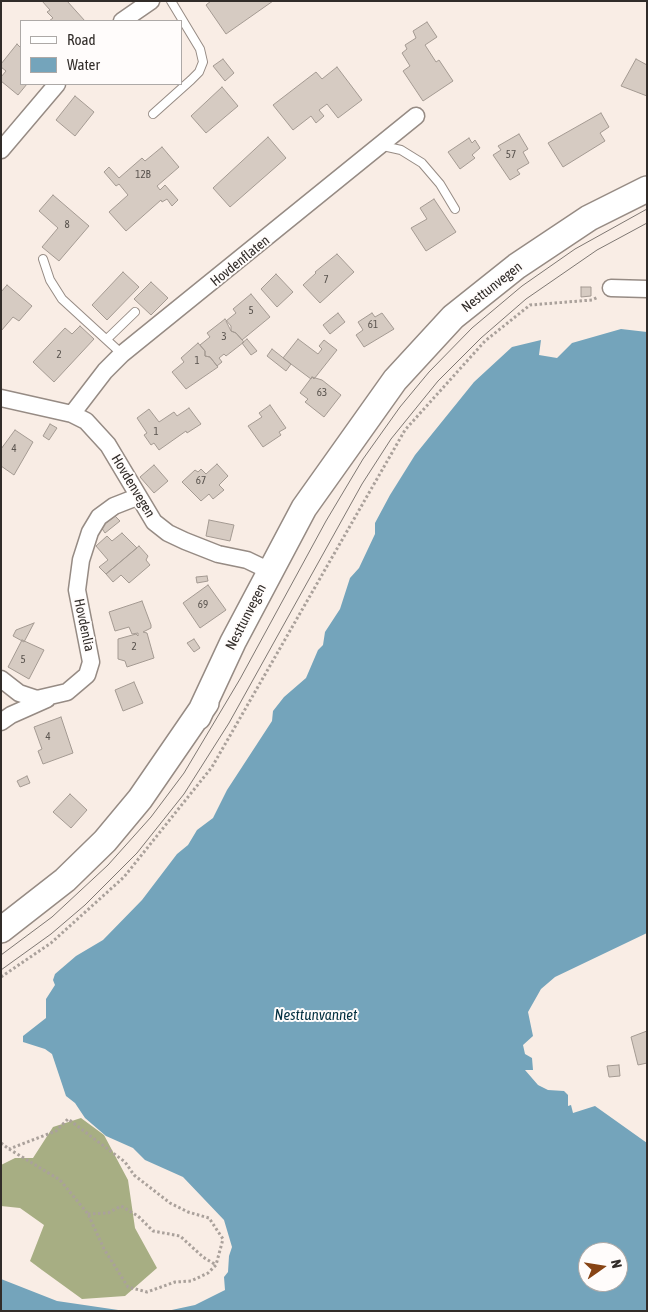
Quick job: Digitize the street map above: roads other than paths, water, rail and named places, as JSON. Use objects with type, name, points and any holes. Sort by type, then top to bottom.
[{"type":"main road","name":"Nesttunvegen","points":[[198,717],[270,571],[306,505],[394,380],[453,317],[517,266],[589,218],[647,189]]},
{"type":"main road","name":"Nesttunvegen","points":[[1,930],[66,880],[105,841],[133,808],[198,717],[242,647],[366,421]]},
{"type":"street","points":[[123,20],[151,1]]},
{"type":"street","points":[[1,150],[56,85]]},
{"type":"street","name":"Hovdenflaten","points":[[72,414],[105,371],[122,354],[416,116]]},
{"type":"street","points":[[611,288],[647,289]]},
{"type":"street","name":"Hovdenvegen","points":[[1,398],[72,414],[86,420],[108,446],[137,497],[154,522],[168,533],[218,554],[247,560],[270,571]]},
{"type":"street","name":"Hovdenlia","points":[[1,722],[49,698],[67,692],[80,683],[87,675],[91,662],[77,590],[81,560],[90,532],[99,517],[114,506],[137,497]]},
{"type":"street","name":"Hovdenlia","points":[[1,679],[19,693],[37,699],[49,698]]},
{"type":"lane","points":[[170,1],[182,20]]},
{"type":"lane","points":[[153,114],[199,72],[203,62],[200,49],[182,20]]},
{"type":"lane","points":[[380,146],[402,150],[422,163],[440,184],[455,209]]},
{"type":"lane","points":[[43,259],[50,280],[62,299],[122,354]]},
{"type":"lane","points":[[107,339],[135,312]]},
{"type":"water","name":"Nesttunvannet","points":[[621,329],[647,332],[647,933],[555,977],[541,989],[528,1012],[533,1036],[523,1045],[525,1054],[532,1058],[533,1070],[525,1070],[538,1085],[548,1090],[564,1091],[568,1095],[568,1106],[571,1105],[573,1113],[595,1106],[647,1143],[647,1311],[167,1311],[195,1305],[225,1290],[224,1277],[228,1272],[229,1256],[232,1247],[224,1220],[183,1177],[145,1160],[133,1148],[106,1136],[85,1118],[75,1103],[66,1096],[52,1054],[45,1049],[23,1042],[23,1036],[46,1018],[46,999],[55,985],[53,980],[55,974],[76,956],[103,940],[142,900],[177,854],[188,845],[197,830],[213,818],[227,790],[272,721],[273,711],[284,697],[306,678],[318,650],[323,645],[325,632],[340,609],[350,578],[359,568],[375,534],[375,523],[415,455],[474,382],[512,347],[541,340],[539,355],[557,358],[572,343]]},
{"type":"water","points":[[1,1279],[57,1301],[125,1311],[1,1311]]},
{"type":"tram line","points":[[1,955],[52,917],[108,865],[151,817],[184,773],[240,679],[326,521],[363,459],[400,407],[429,372],[472,328],[522,286],[575,249],[647,209]]},
{"type":"tram line","points":[[1,970],[51,934],[85,905],[137,853],[184,794],[229,723],[362,484],[391,439],[438,381],[481,338],[526,299],[597,250],[647,223]]}]
